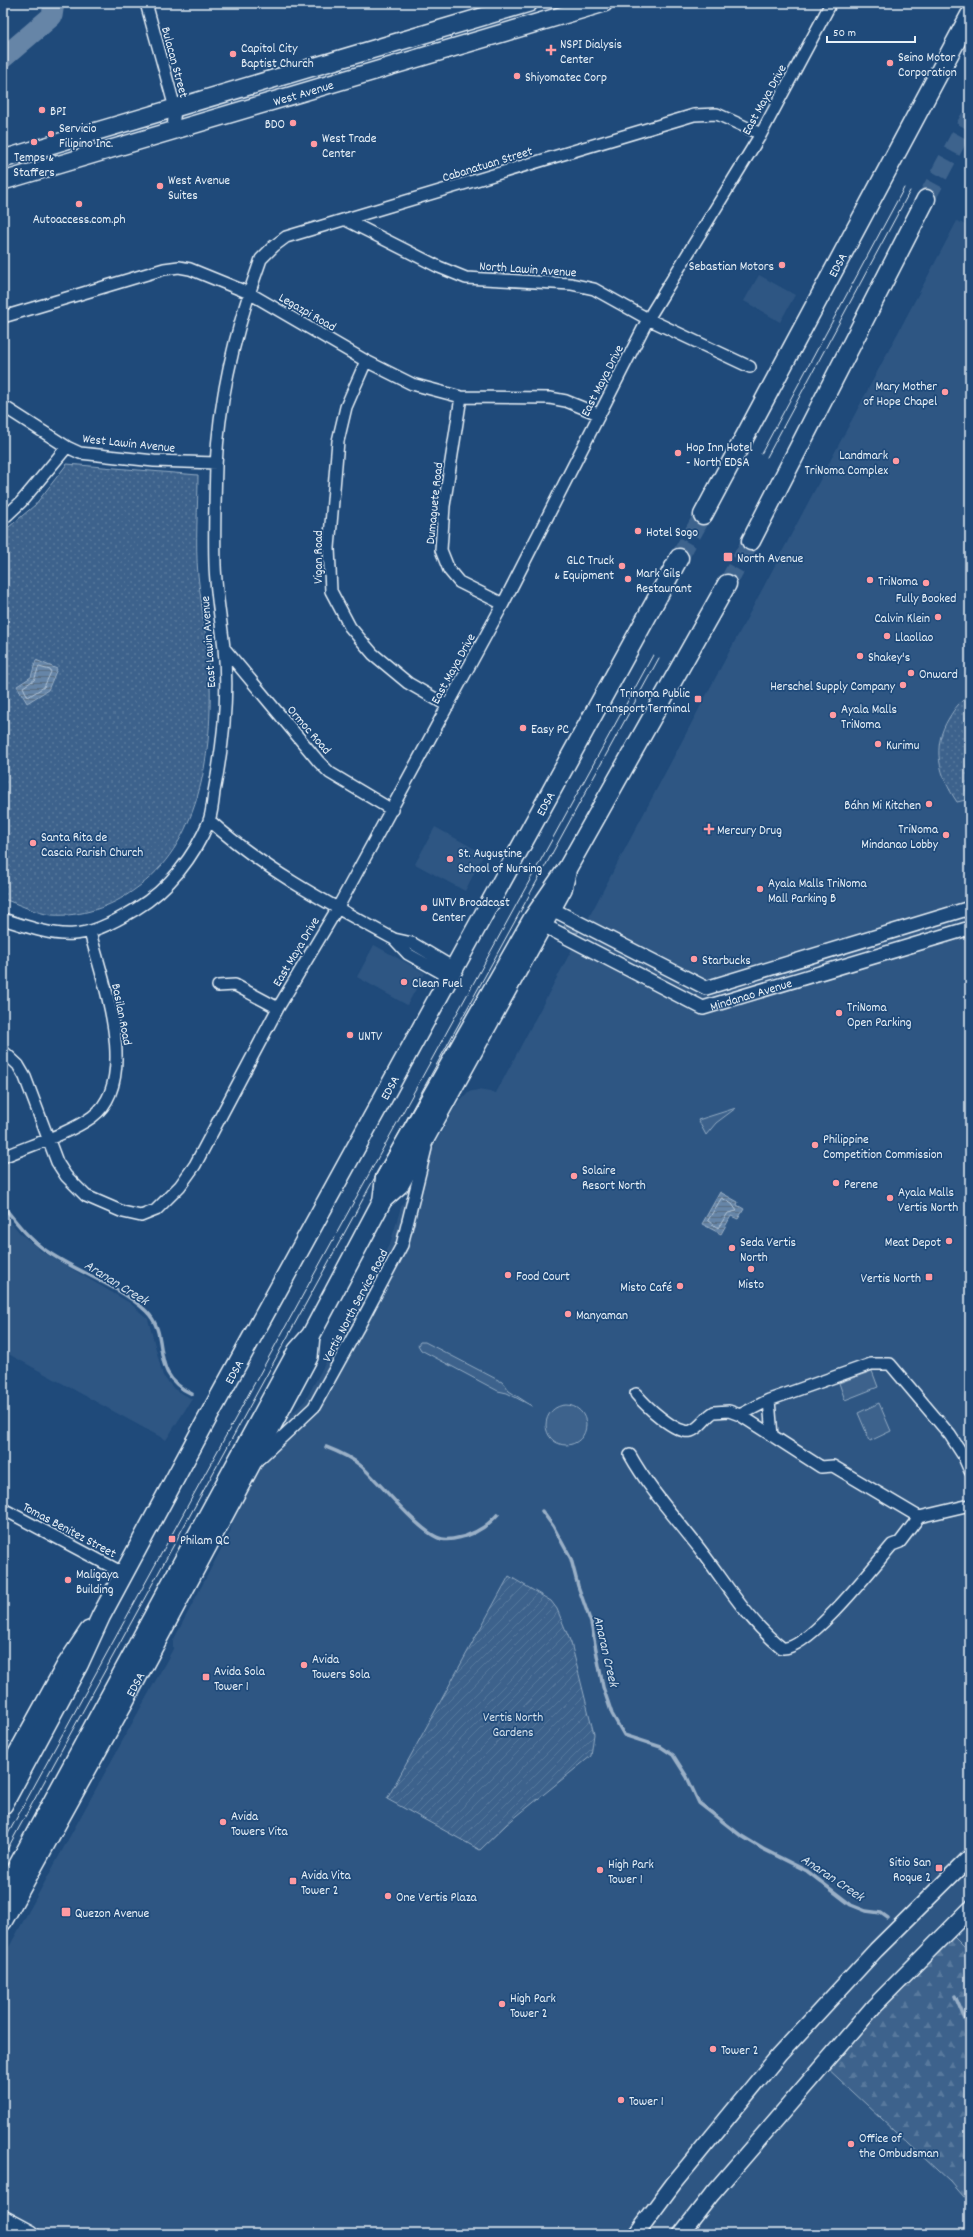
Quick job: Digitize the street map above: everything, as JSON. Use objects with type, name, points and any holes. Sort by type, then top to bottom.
[{"type":"highway","name":"EDSA","points":[[703,515],[970,15]]},
{"type":"highway","points":[[751,541],[926,199]]},
{"type":"highway","name":"EDSA","points":[[3,1805],[79,1664],[123,1573],[679,558]]},
{"type":"highway","name":"EDSA","points":[[3,1893],[297,1351],[311,1335],[382,1201],[385,1178],[533,918],[568,867],[727,584]]},
{"type":"main road","name":"West Avenue","points":[[3,159],[529,3]]},
{"type":"main road","name":"West Avenue","points":[[3,181],[173,129],[604,3]]},
{"type":"main road","name":"EDSA","points":[[382,1201],[400,1185],[563,889],[568,867]]},
{"type":"main road","name":"EDSA","points":[[3,1922],[123,1705],[309,1357],[311,1335]]},
{"type":"main road","name":"EDSA","points":[[3,1779],[65,1666],[86,1633],[101,1616]]},
{"type":"main road","points":[[636,2234],[674,2183],[779,2055],[876,1950],[970,1858]]},
{"type":"main road","points":[[681,2234],[712,2194],[875,2005],[970,1909]]},
{"type":"main road","points":[[3,2219],[31,2234]]},
{"type":"street","name":"Bulacan Street","points":[[146,3],[175,108],[173,129]]},
{"type":"street","name":"East Maya Drive","points":[[3,1051],[18,1065],[25,1077],[57,1162],[66,1176],[86,1196],[101,1204],[135,1216],[156,1210],[168,1201],[195,1165],[278,1008],[337,908],[392,810],[503,604],[598,414],[648,319],[761,134],[831,3]]},
{"type":"street","name":"Cabanatuan Street","points":[[249,293],[261,260],[274,246],[286,238],[694,115],[717,114],[761,134]]},
{"type":"street","name":"North Lawin Avenue","points":[[346,220],[440,267],[466,278],[584,286],[603,293],[648,319],[750,367]]},
{"type":"street","name":"Legazpi Road","points":[[3,317],[172,267],[190,269],[249,293],[366,361],[412,384],[461,397],[550,398],[566,401],[598,414]]},
{"type":"street","name":"East Lawin Avenue","points":[[3,919],[48,933],[64,935],[90,932],[120,918],[144,904],[175,878],[209,820],[219,766],[225,704],[224,648],[215,566],[216,463],[224,393],[238,328],[249,293]]},
{"type":"street","name":"Vigan Road","points":[[366,361],[346,407],[338,441],[328,548],[331,591],[350,627],[373,654],[408,683],[448,706]]},
{"type":"street","name":"Dumaguete Road","points":[[461,397],[444,506],[441,550],[449,570],[459,582],[503,604]]},
{"type":"street","name":"West Lawin Avenue","points":[[3,406],[67,447],[80,453],[140,459],[216,463]]},
{"type":"street","points":[[3,518],[21,502],[67,447]]},
{"type":"street","name":"Ormoc Road","points":[[224,648],[319,762],[330,772],[392,810]]},
{"type":"street","points":[[209,820],[243,850],[284,877],[394,939],[412,943],[452,972]]},
{"type":"street","name":"Mindanao Avenue","points":[[552,909],[706,988],[970,908]]},
{"type":"street","name":"Mindanao Avenue","points":[[543,926],[703,1008],[970,928]]},
{"type":"street","points":[[585,947],[587,935],[595,931]]},
{"type":"street","name":"Basilan Road","points":[[3,1157],[92,1117],[104,1106],[115,1084],[115,1034],[90,932]]},
{"type":"street","points":[[218,986],[234,985],[278,1008]]},
{"type":"street","name":"Vertis North Service Road","points":[[251,1465],[314,1407],[402,1245],[430,1130]]},
{"type":"street","points":[[740,1416],[769,1400],[871,1364],[890,1364],[950,1435],[963,1455],[970,1471]]},
{"type":"street","points":[[636,1394],[655,1415],[682,1430],[689,1432],[697,1428],[714,1412],[729,1411],[740,1416],[821,1467],[833,1466],[919,1517]]},
{"type":"street","points":[[769,1400],[772,1436]]},
{"type":"street","points":[[630,1455],[644,1480],[700,1549],[731,1595],[764,1633],[782,1648],[793,1647],[839,1608],[892,1545],[900,1542],[919,1517],[970,1505]]},
{"type":"street","name":"Tomas Benitez Street","points":[[3,1509],[123,1573]]},
{"type":"shaded area","points":[[957,221],[970,227],[970,2234],[3,2234],[3,1958],[173,1649],[173,1641],[230,1532],[235,1513],[289,1416],[305,1401],[391,1241],[401,1207],[456,1105],[468,1092],[478,1090],[496,1093]]},
{"type":"shaded area","points":[[759,275],[795,295],[780,322],[744,301]]},
{"type":"shaded area","name":"St. Augustine School of Nursing","points":[[435,827],[484,854],[465,891],[415,864]]},
{"type":"shaded area","points":[[374,945],[425,973],[407,1005],[357,977]]},
{"type":"shaded area","points":[[3,1213],[20,1233],[41,1251],[130,1303],[148,1319],[163,1376],[174,1389],[192,1399],[166,1440],[3,1351]]},
{"type":"green space","points":[[67,464],[198,475],[197,563],[209,670],[210,711],[204,769],[197,797],[187,824],[174,849],[156,871],[134,890],[116,901],[95,910],[74,914],[52,915],[3,899],[3,532],[35,505]]},
{"type":"green space","points":[[970,695],[970,799],[957,802],[942,771],[939,750],[940,740],[943,729],[953,711],[966,697]]},
{"type":"green space","points":[[568,920],[578,931],[578,933],[561,932]]},
{"type":"green space","points":[[736,1108],[716,1123],[706,1135],[698,1120]]},
{"type":"green space","points":[[420,1342],[425,1342],[502,1382],[509,1391],[532,1406],[507,1393],[498,1391],[421,1350],[418,1345]]},
{"type":"green space","points":[[872,1371],[878,1387],[845,1400],[839,1383]]},
{"type":"green space","points":[[879,1403],[891,1431],[870,1441],[858,1413]]},
{"type":"green space","points":[[570,1405],[577,1408],[583,1414],[586,1425],[585,1433],[577,1442],[570,1445],[562,1445],[555,1442],[547,1433],[546,1421],[549,1414],[558,1406]]},
{"type":"green space","name":"Vertis North Gardens","points":[[509,1576],[551,1601],[557,1609],[571,1643],[594,1734],[591,1756],[507,1824],[480,1850],[387,1799]]},
{"type":"green space","points":[[950,1933],[970,1953],[970,2205],[951,2183],[825,2066]]},
{"type":"water","points":[[36,660],[57,669],[48,690],[27,703],[17,686],[31,677]]},
{"type":"water","points":[[720,1192],[738,1202],[737,1205],[744,1209],[738,1219],[731,1216],[721,1234],[702,1224]]},
{"type":"waterway","points":[[3,58],[52,16],[54,3]]},
{"type":"waterway","name":"Aranan Creek","points":[[3,1206],[28,1235],[45,1250],[110,1286],[146,1311],[154,1321],[158,1332],[164,1365],[169,1375],[178,1385],[192,1394]]},
{"type":"waterway","name":"Anaran Creek","points":[[326,1447],[345,1455],[357,1463],[423,1528],[442,1539],[454,1539],[476,1532],[498,1514]]},
{"type":"waterway","name":"Anaran Creek","points":[[542,1511],[553,1526],[571,1559],[578,1586],[591,1623],[603,1687],[612,1714],[624,1735],[661,1747],[673,1755],[687,1777],[699,1803],[740,1835],[763,1849],[807,1871],[851,1905],[866,1911],[881,1913],[888,1918]]},
{"type":"waterway","name":"Anaran Creek","points":[[955,1996],[970,2031]]},
{"type":"tunnel","points":[[926,199],[970,117]]},
{"type":"tunnel","points":[[679,558],[703,515]]},
{"type":"tunnel","points":[[727,584],[751,541]]},
{"type":"tram line","points":[[761,454],[904,188]]},
{"type":"tram line","points":[[767,457],[910,191]]},
{"type":"tram line","points":[[3,1843],[653,655]]},
{"type":"tram line","points":[[3,1857],[659,658]]},
{"type":"place","name":"NSPI Dialysis Center","points":[[551,50]]},
{"type":"place","name":"Capitol City Baptist Church","points":[[233,54]]},
{"type":"place","name":"Seino Motor Corporation","points":[[890,63]]},
{"type":"place","name":"Shiyomatec Corp","points":[[517,76]]},
{"type":"place","name":"BPI","points":[[42,110]]},
{"type":"place","name":"BDO","points":[[293,123]]},
{"type":"place","name":"Servicio Filipino Inc.","points":[[51,134]]},
{"type":"place","name":"Temps & Staffers","points":[[34,142]]},
{"type":"place","name":"West Trade Center","points":[[314,144]]},
{"type":"place","name":"West Avenue Suites","points":[[160,186]]},
{"type":"place","name":"Autoaccess.com.ph","points":[[79,204]]},
{"type":"place","name":"Sebastian Motors","points":[[782,265]]},
{"type":"place","name":"Mary Mother of Hope Chapel","points":[[945,392]]},
{"type":"place","name":"Hop Inn Hotel - North EDSA","points":[[678,453]]},
{"type":"place","name":"Landmark TriNoma Complex","points":[[896,461]]},
{"type":"place","name":"Hotel Sogo","points":[[638,531]]},
{"type":"place","name":"North Avenue","points":[[728,557]]},
{"type":"place","name":"GLC Truck & Equipment","points":[[622,566]]},
{"type":"place","name":"Mark Gils Restaurant","points":[[628,579]]},
{"type":"place","name":"TriNoma","points":[[870,580]]},
{"type":"place","name":"Fully Booked","points":[[926,583]]},
{"type":"place","name":"Calvin Klein","points":[[938,617]]},
{"type":"place","name":"Llaollao","points":[[887,636]]},
{"type":"place","name":"Shakey's","points":[[860,656]]},
{"type":"place","name":"Onward","points":[[911,673]]},
{"type":"place","name":"Herschel Supply Company","points":[[903,685]]},
{"type":"place","name":"Trinoma Public Transport Terminal","points":[[698,699]]},
{"type":"place","name":"Ayala Malls TriNoma","points":[[833,715]]},
{"type":"place","name":"Easy PC","points":[[523,728]]},
{"type":"place","name":"Kurimu","points":[[878,744]]},
{"type":"place","name":"Báhn Mi Kitchen","points":[[929,804]]},
{"type":"place","name":"Mercury Drug","points":[[709,829]]},
{"type":"place","name":"TriNoma Mindanao Lobby","points":[[946,835]]},
{"type":"place","name":"Santa Rita de Cascia Parish Church","points":[[33,843]]},
{"type":"place","name":"St. Augustine School of Nursing","points":[[450,859]]},
{"type":"place","name":"Ayala Malls TriNoma Mall Parking B","points":[[760,889]]},
{"type":"place","name":"UNTV Broadcast Center","points":[[424,908]]},
{"type":"place","name":"Starbucks","points":[[694,959]]},
{"type":"place","name":"Clean Fuel","points":[[404,982]]},
{"type":"place","name":"TriNoma Open Parking","points":[[839,1013]]},
{"type":"place","name":"UNTV","points":[[350,1035]]},
{"type":"place","name":"Philippine Competition Commission","points":[[815,1145]]},
{"type":"place","name":"Solaire Resort North","points":[[574,1176]]},
{"type":"place","name":"Perene","points":[[836,1183]]},
{"type":"place","name":"Ayala Malls Vertis North","points":[[890,1198]]},
{"type":"place","name":"Meat Depot","points":[[949,1241]]},
{"type":"place","name":"Seda Vertis North","points":[[732,1248]]},
{"type":"place","name":"Misto","points":[[751,1269]]},
{"type":"place","name":"Food Court","points":[[508,1275]]},
{"type":"place","name":"Vertis North","points":[[929,1277]]},
{"type":"place","name":"Misto Café","points":[[680,1286]]},
{"type":"place","name":"Manyaman","points":[[568,1314]]},
{"type":"place","name":"Philam QC","points":[[172,1539]]},
{"type":"place","name":"Maligaya Building","points":[[68,1580]]},
{"type":"place","name":"Avida Towers Sola","points":[[304,1665]]},
{"type":"place","name":"Avida Sola Tower 1","points":[[206,1677]]},
{"type":"place","name":"Avida Towers Vita","points":[[223,1822]]},
{"type":"place","name":"Sitio San Roque 2","points":[[939,1868]]},
{"type":"place","name":"High Park Tower 1","points":[[600,1870]]},
{"type":"place","name":"Avida Vita Tower 2","points":[[293,1881]]},
{"type":"place","name":"One Vertis Plaza","points":[[388,1896]]},
{"type":"place","name":"Quezon Avenue","points":[[66,1912]]},
{"type":"place","name":"High Park Tower 2","points":[[502,2004]]},
{"type":"place","name":"Tower 2","points":[[713,2049]]},
{"type":"place","name":"Tower 1","points":[[621,2100]]},
{"type":"place","name":"Office of the Ombudsman","points":[[851,2144]]}]
